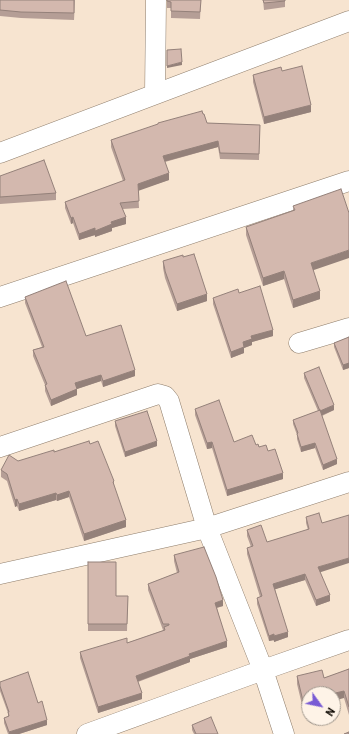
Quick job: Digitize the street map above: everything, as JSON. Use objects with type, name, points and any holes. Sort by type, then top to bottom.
[{"type":"street","points":[[155,94],[156,0]]},
{"type":"street","points":[[0,153],[155,94],[347,27]]},
{"type":"street","points":[[0,297],[349,181]]},
{"type":"street","points":[[299,343],[349,328]]},
{"type":"street","points":[[0,447],[158,394],[165,396],[169,401],[207,528],[263,670],[284,734]]},
{"type":"street","points":[[0,574],[207,528],[349,482]]},
{"type":"street","points":[[87,734],[349,640]]},
{"type":"building","points":[[0,0],[74,0],[74,13],[0,10]]},
{"type":"building","points":[[167,0],[201,0],[200,12],[171,11],[171,2]]},
{"type":"building","points":[[263,0],[285,0],[285,1],[264,3]]},
{"type":"building","points":[[181,49],[182,62],[167,66],[167,50]]},
{"type":"building","points":[[302,66],[311,105],[264,117],[253,75],[281,67],[282,71]]},
{"type":"building","points":[[202,111],[207,123],[260,125],[259,154],[220,153],[218,141],[163,156],[169,173],[138,184],[139,201],[120,203],[126,217],[111,222],[112,224],[95,231],[95,228],[79,234],[73,217],[71,218],[65,202],[125,180],[111,140],[158,123]]},
{"type":"building","points":[[44,160],[56,193],[0,197],[0,176]]},
{"type":"building","points":[[341,189],[349,213],[349,250],[311,263],[320,291],[293,300],[284,271],[263,278],[246,227],[295,210],[293,206]]},
{"type":"building","points":[[194,254],[207,294],[177,304],[163,261],[183,255],[183,257]]},
{"type":"building","points":[[66,281],[86,336],[121,325],[135,370],[103,381],[101,375],[75,383],[77,389],[51,400],[45,385],[47,384],[33,350],[44,347],[25,297]]},
{"type":"building","points":[[260,286],[273,330],[251,336],[252,339],[243,342],[244,347],[231,352],[213,298],[238,289],[239,293]]},
{"type":"building","points":[[349,337],[349,363],[343,365],[334,343]]},
{"type":"building","points":[[319,367],[334,405],[320,411],[304,373]]},
{"type":"building","points":[[219,400],[234,442],[252,435],[256,445],[258,444],[259,447],[266,445],[268,451],[275,449],[283,473],[227,490],[212,442],[207,443],[195,409]]},
{"type":"building","points":[[320,410],[337,459],[323,465],[315,443],[301,447],[293,420]]},
{"type":"building","points":[[147,411],[157,441],[125,452],[115,421]]},
{"type":"building","points":[[89,441],[90,444],[98,441],[114,481],[113,482],[126,520],[84,534],[69,491],[57,495],[56,493],[19,504],[17,499],[15,500],[7,474],[1,470],[9,455],[18,461]]},
{"type":"building","points":[[319,513],[322,523],[349,515],[349,558],[318,567],[330,595],[316,600],[305,574],[273,584],[288,632],[269,636],[257,598],[262,596],[247,548],[253,546],[247,530],[261,525],[267,542],[309,529],[306,517]]},
{"type":"building","points":[[204,547],[223,600],[215,603],[227,641],[189,654],[190,656],[136,676],[142,693],[98,707],[80,652],[127,638],[127,643],[165,630],[164,627],[169,624],[163,624],[148,584],[179,572],[174,555]]},
{"type":"building","points":[[88,562],[116,562],[116,596],[128,596],[127,624],[88,624]]},
{"type":"building","points":[[349,669],[349,707],[344,691],[341,692],[341,686],[301,686],[301,693],[297,676],[322,670],[324,678]]},
{"type":"building","points":[[28,672],[38,703],[42,701],[47,720],[9,732],[4,718],[9,716],[9,712],[0,682]]},
{"type":"building","points":[[211,717],[218,734],[196,734],[192,725]]}]
